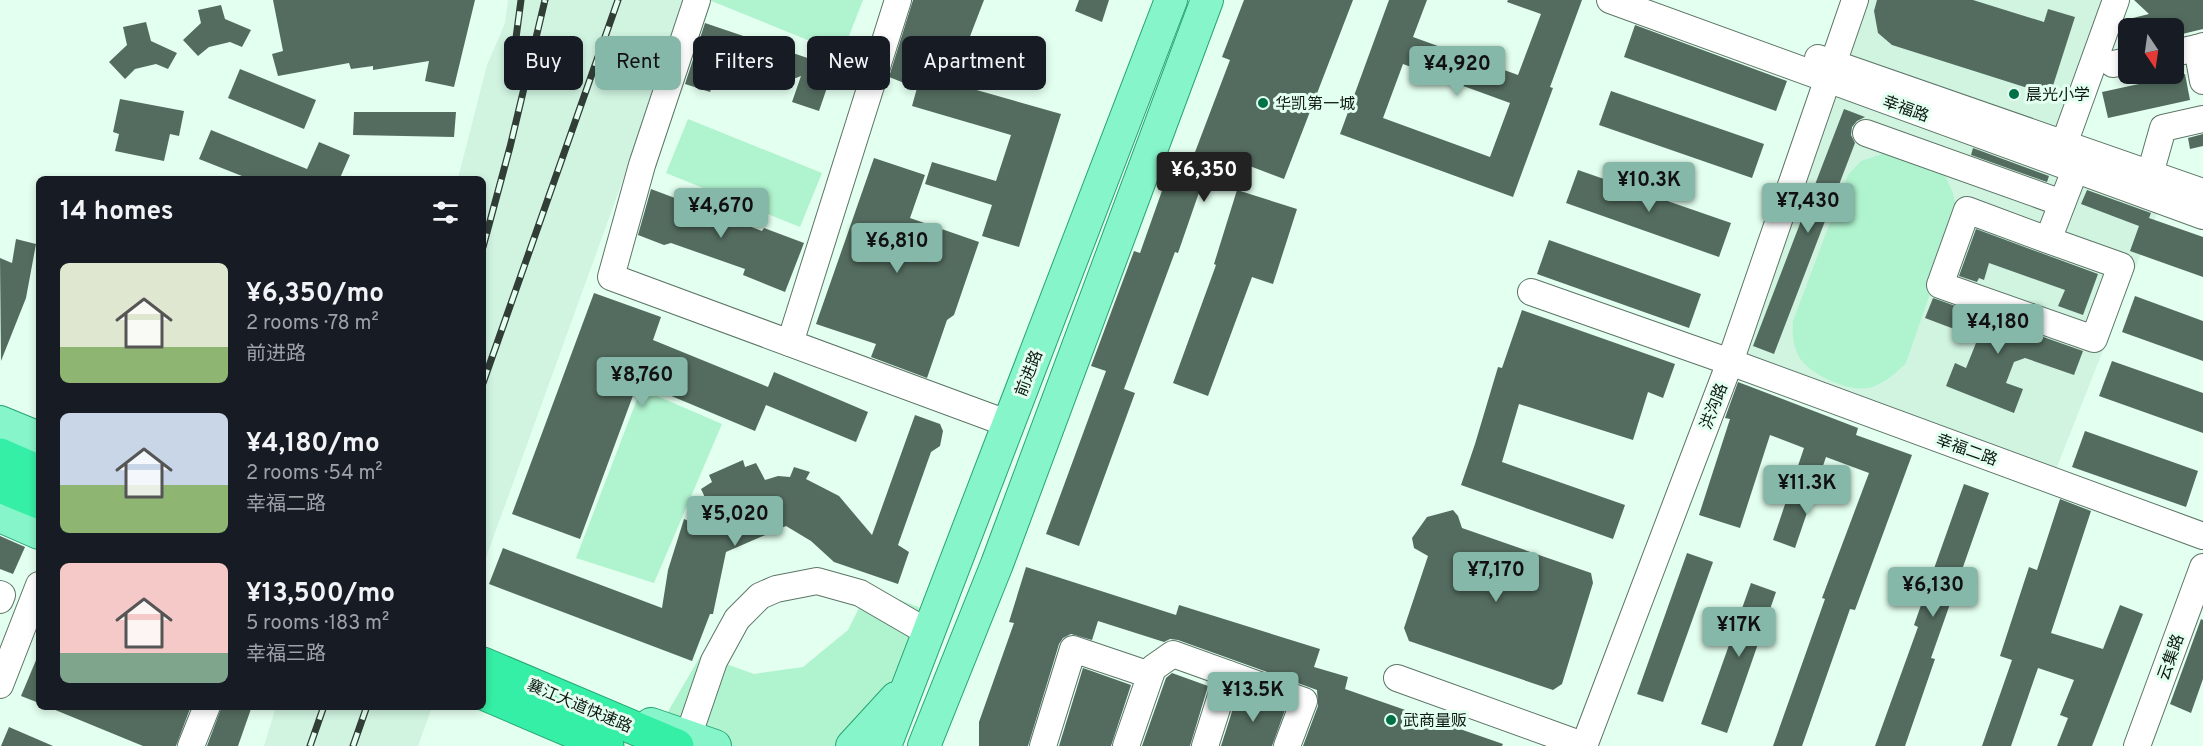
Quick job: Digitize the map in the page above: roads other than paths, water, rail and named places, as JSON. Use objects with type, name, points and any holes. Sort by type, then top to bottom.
[{"type":"highway","points":[[0,454],[36,471]]},
{"type":"highway","points":[[0,486],[36,501]]},
{"type":"highway","name":"襄江大道快速路","points":[[489,660],[693,743]]},
{"type":"highway","name":"襄江大道快速路","points":[[486,694],[597,745]]},
{"type":"main road","name":"前进路","points":[[885,746],[1172,0]]},
{"type":"main road","points":[[924,746],[997,564],[1207,0]]},
{"type":"main road","points":[[0,422],[36,437]]},
{"type":"main road","points":[[0,516],[36,532]]},
{"type":"main road","points":[[852,746],[909,684]]},
{"type":"main road","points":[[945,746],[947,687]]},
{"type":"main road","points":[[486,708],[597,745]]},
{"type":"street","points":[[697,0],[642,165],[611,277],[1009,424]]},
{"type":"street","points":[[790,343],[898,0]]},
{"type":"street","name":"幸福路","points":[[1610,0],[2064,144],[2203,192]]},
{"type":"street","name":"幸福路","points":[[1660,0],[2075,170],[2203,216]]},
{"type":"street","name":"洪沟路","points":[[1584,746],[1730,362],[1855,0]]},
{"type":"street","points":[[2064,144],[2111,1]]},
{"type":"street","points":[[2191,49],[2203,81]]},
{"type":"street","points":[[2150,174],[2163,128],[2203,119]]},
{"type":"street","points":[[1866,133],[2062,202]]},
{"type":"street","points":[[2049,240],[2075,170]]},
{"type":"street","points":[[1967,210],[2049,240],[2121,266],[2094,339],[1940,285],[1967,210]]},
{"type":"street","name":"幸福二路","points":[[1531,292],[1730,362],[2203,536]]},
{"type":"street","name":"云集路","points":[[2137,746],[2203,567]]},
{"type":"street","points":[[693,743],[714,661],[737,619],[760,596],[776,589],[817,581],[860,593],[929,633]]},
{"type":"street","points":[[0,684],[36,593]]},
{"type":"street","points":[[0,594],[2,595],[0,600]]},
{"type":"street","points":[[1042,746],[1073,649],[1150,675]]},
{"type":"street","points":[[1126,746],[1153,668],[1173,654],[1304,701],[1287,746]]},
{"type":"street","points":[[1205,746],[1228,674]]},
{"type":"street","points":[[1397,678],[1584,746]]},
{"type":"street","points":[[191,746],[205,710]]},
{"type":"railway","points":[[516,36],[521,0]]},
{"type":"railway","points":[[486,236],[545,0]]},
{"type":"railway","points":[[486,374],[618,0]]},
{"type":"railway","points":[[310,746],[323,710]]},
{"type":"railway","points":[[353,746],[366,710]]},
{"type":"place","name":"晨光小学","points":[[2014,94]]},
{"type":"place","name":"华凯第一城","points":[[1263,103]]},
{"type":"place","name":"武商量贩","points":[[1391,720]]}]
